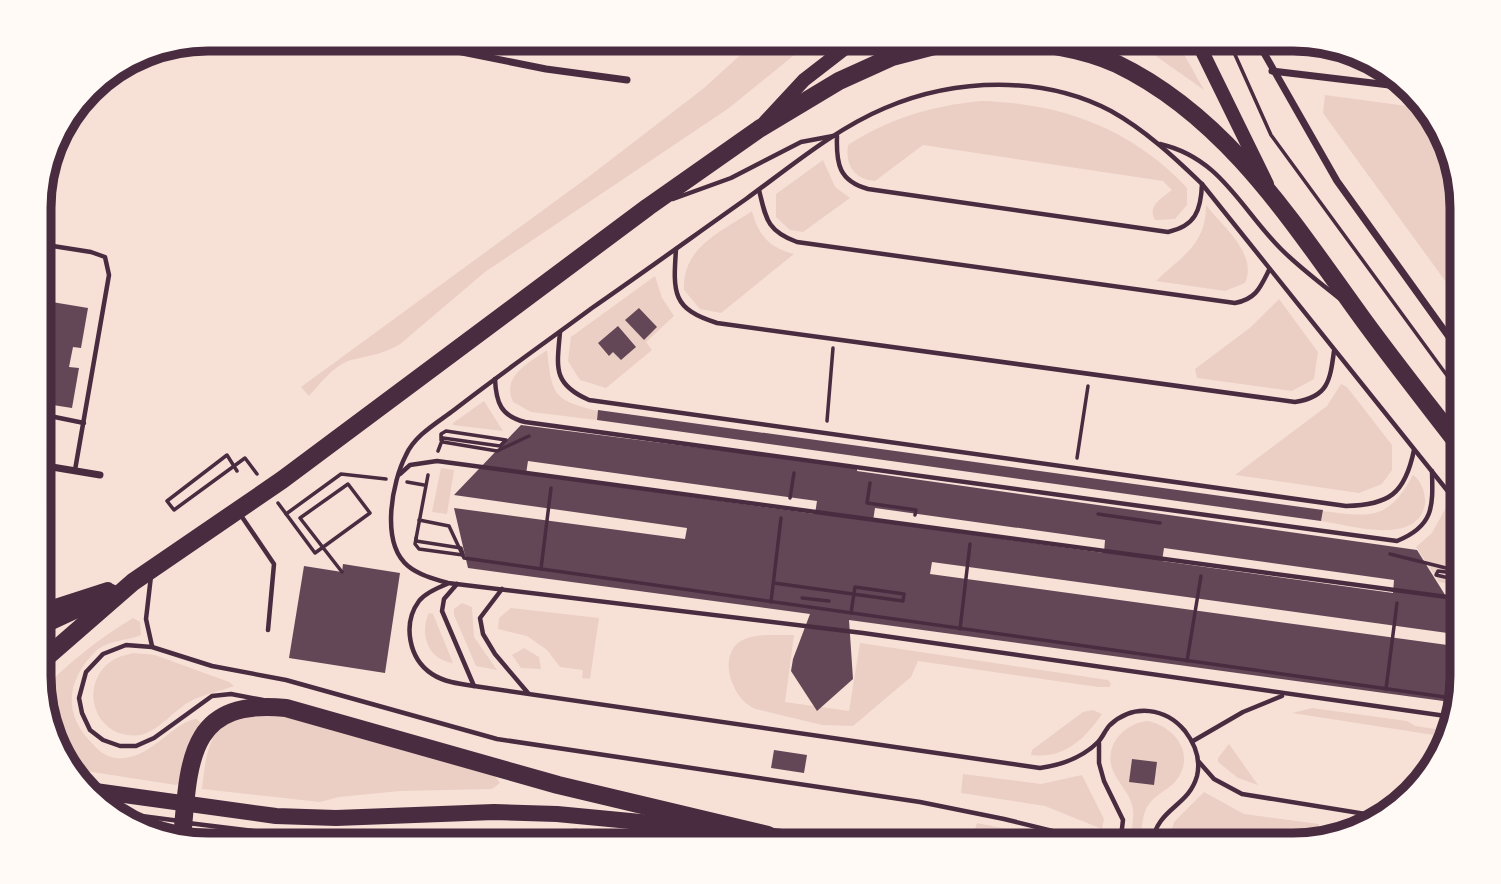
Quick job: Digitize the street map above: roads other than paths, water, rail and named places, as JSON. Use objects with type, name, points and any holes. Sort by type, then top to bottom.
[{"type":"highway","points":[[51,653],[133,582],[237,511],[648,207],[759,129],[839,80],[892,57],[915,51]]},
{"type":"highway","points":[[1074,51],[1092,54],[1133,73],[1180,103],[1206,125],[1272,195],[1450,433]]},
{"type":"highway","points":[[51,621],[133,582]]},
{"type":"highway","points":[[182,831],[186,787],[194,754],[213,722],[229,710],[248,706],[286,708],[558,785],[760,833]]},
{"type":"highway","points":[[103,792],[302,817],[471,812],[557,814],[748,833]]},
{"type":"main road","points":[[759,129],[804,80],[841,51]]},
{"type":"main road","points":[[1200,51],[1272,195]]},
{"type":"main road","points":[[51,607],[75,597],[133,582]]},
{"type":"street","points":[[459,51],[546,69],[627,80]]},
{"type":"street","points":[[1262,51],[1337,181],[1450,338]]},
{"type":"street","points":[[1272,71],[1393,86]]},
{"type":"street","points":[[51,467],[100,475]]},
{"type":"lane","points":[[1445,716],[863,633],[448,583],[406,565],[397,551],[393,533],[393,506],[399,474],[415,440],[495,378],[838,135],[884,108],[933,92],[975,85],[1013,85],[1046,89],[1082,99],[1111,111],[1160,144],[1202,184],[1450,493]]},
{"type":"lane","points":[[648,207],[731,178],[801,142],[838,135]]},
{"type":"lane","points":[[838,135],[838,168],[845,178],[868,189],[1168,232],[1183,229],[1195,218],[1201,202],[1202,184]]},
{"type":"lane","points":[[1160,144],[1201,159],[1225,182],[1279,247],[1362,318]]},
{"type":"lane","points":[[759,190],[770,226],[781,236],[797,242],[1235,303],[1248,301],[1257,294],[1269,270]]},
{"type":"lane","points":[[51,246],[105,257],[109,275],[75,471]]},
{"type":"lane","points":[[676,248],[674,285],[683,308],[696,317],[717,323],[1295,402],[1311,399],[1323,391],[1330,377],[1334,351]]},
{"type":"lane","points":[[560,331],[559,377],[570,392],[589,400],[1075,469],[1346,506],[1370,505],[1387,499],[1402,487],[1414,449]]},
{"type":"lane","points":[[495,378],[496,401],[501,409],[512,419],[525,422],[1397,541],[1415,534],[1430,514],[1432,470]]},
{"type":"lane","points":[[51,416],[84,423]]},
{"type":"lane","points":[[399,474],[410,464],[436,460],[1450,597]]},
{"type":"lane","points":[[237,511],[274,564],[268,630]]},
{"type":"lane","points":[[152,569],[146,619],[152,647]]},
{"type":"lane","points":[[448,583],[420,599],[412,613],[409,632],[412,649],[420,664],[433,675],[474,686],[1040,768],[1071,760],[1099,742],[1108,726],[1123,715],[1141,710],[1160,712],[1176,720],[1193,741],[1199,762],[1221,784],[1242,794],[1368,814]]},
{"type":"lane","points":[[457,584],[444,599],[442,611],[474,686]]},
{"type":"lane","points":[[502,589],[487,605],[480,618],[483,634],[495,654],[528,694]]},
{"type":"lane","points":[[286,708],[253,697],[232,694],[212,696],[155,738],[136,746],[120,746],[103,740],[90,730],[79,698],[86,672],[93,662],[127,645],[152,647],[212,666],[286,680],[497,739],[920,802],[1058,833]]},
{"type":"lane","points":[[1193,741],[1242,712],[1286,695]]},
{"type":"lane","points":[[1099,742],[1099,763],[1104,780],[1121,811],[1121,833]]},
{"type":"lane","points":[[1153,833],[1164,814],[1186,797],[1193,786],[1199,762]]},
{"type":"lane","points":[[135,815],[271,833]]},
{"type":"lane","points":[[549,833],[604,833]]}]
